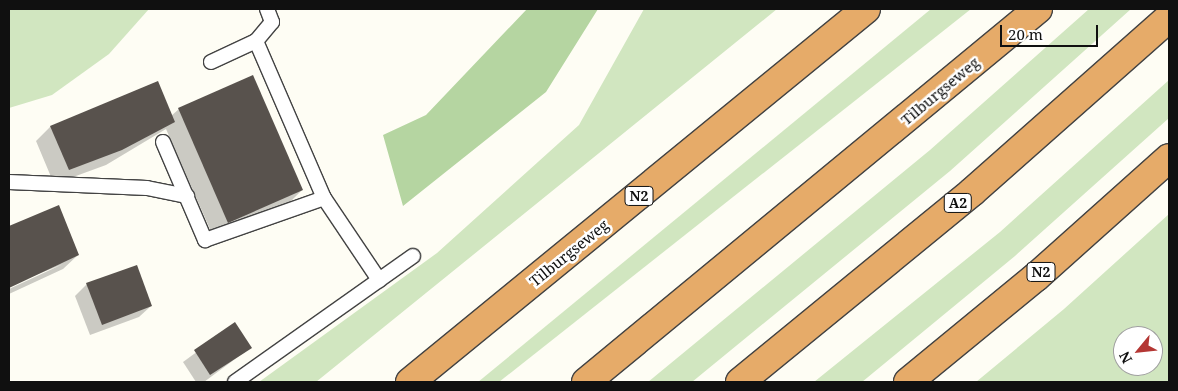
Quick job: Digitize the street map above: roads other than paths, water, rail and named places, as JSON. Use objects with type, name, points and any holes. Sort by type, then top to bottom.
[{"type":"highway","name":"Tilburgseweg","points":[[410,382],[866,9]]},
{"type":"highway","name":"Tilburgseweg","points":[[586,382],[1038,9]]},
{"type":"highway","name":"A2","points":[[740,382],[972,192],[1169,18]]},
{"type":"highway","name":"N2","points":[[908,382],[1036,277],[1169,158]]},
{"type":"lane","points":[[211,62],[256,42],[272,22],[267,9]]},
{"type":"lane","points":[[256,42],[324,198],[379,280]]},
{"type":"lane","points":[[163,142],[205,240],[324,198]]},
{"type":"lane","points":[[9,182],[147,188],[187,196]]},
{"type":"lane","points":[[235,382],[413,256]]}]
